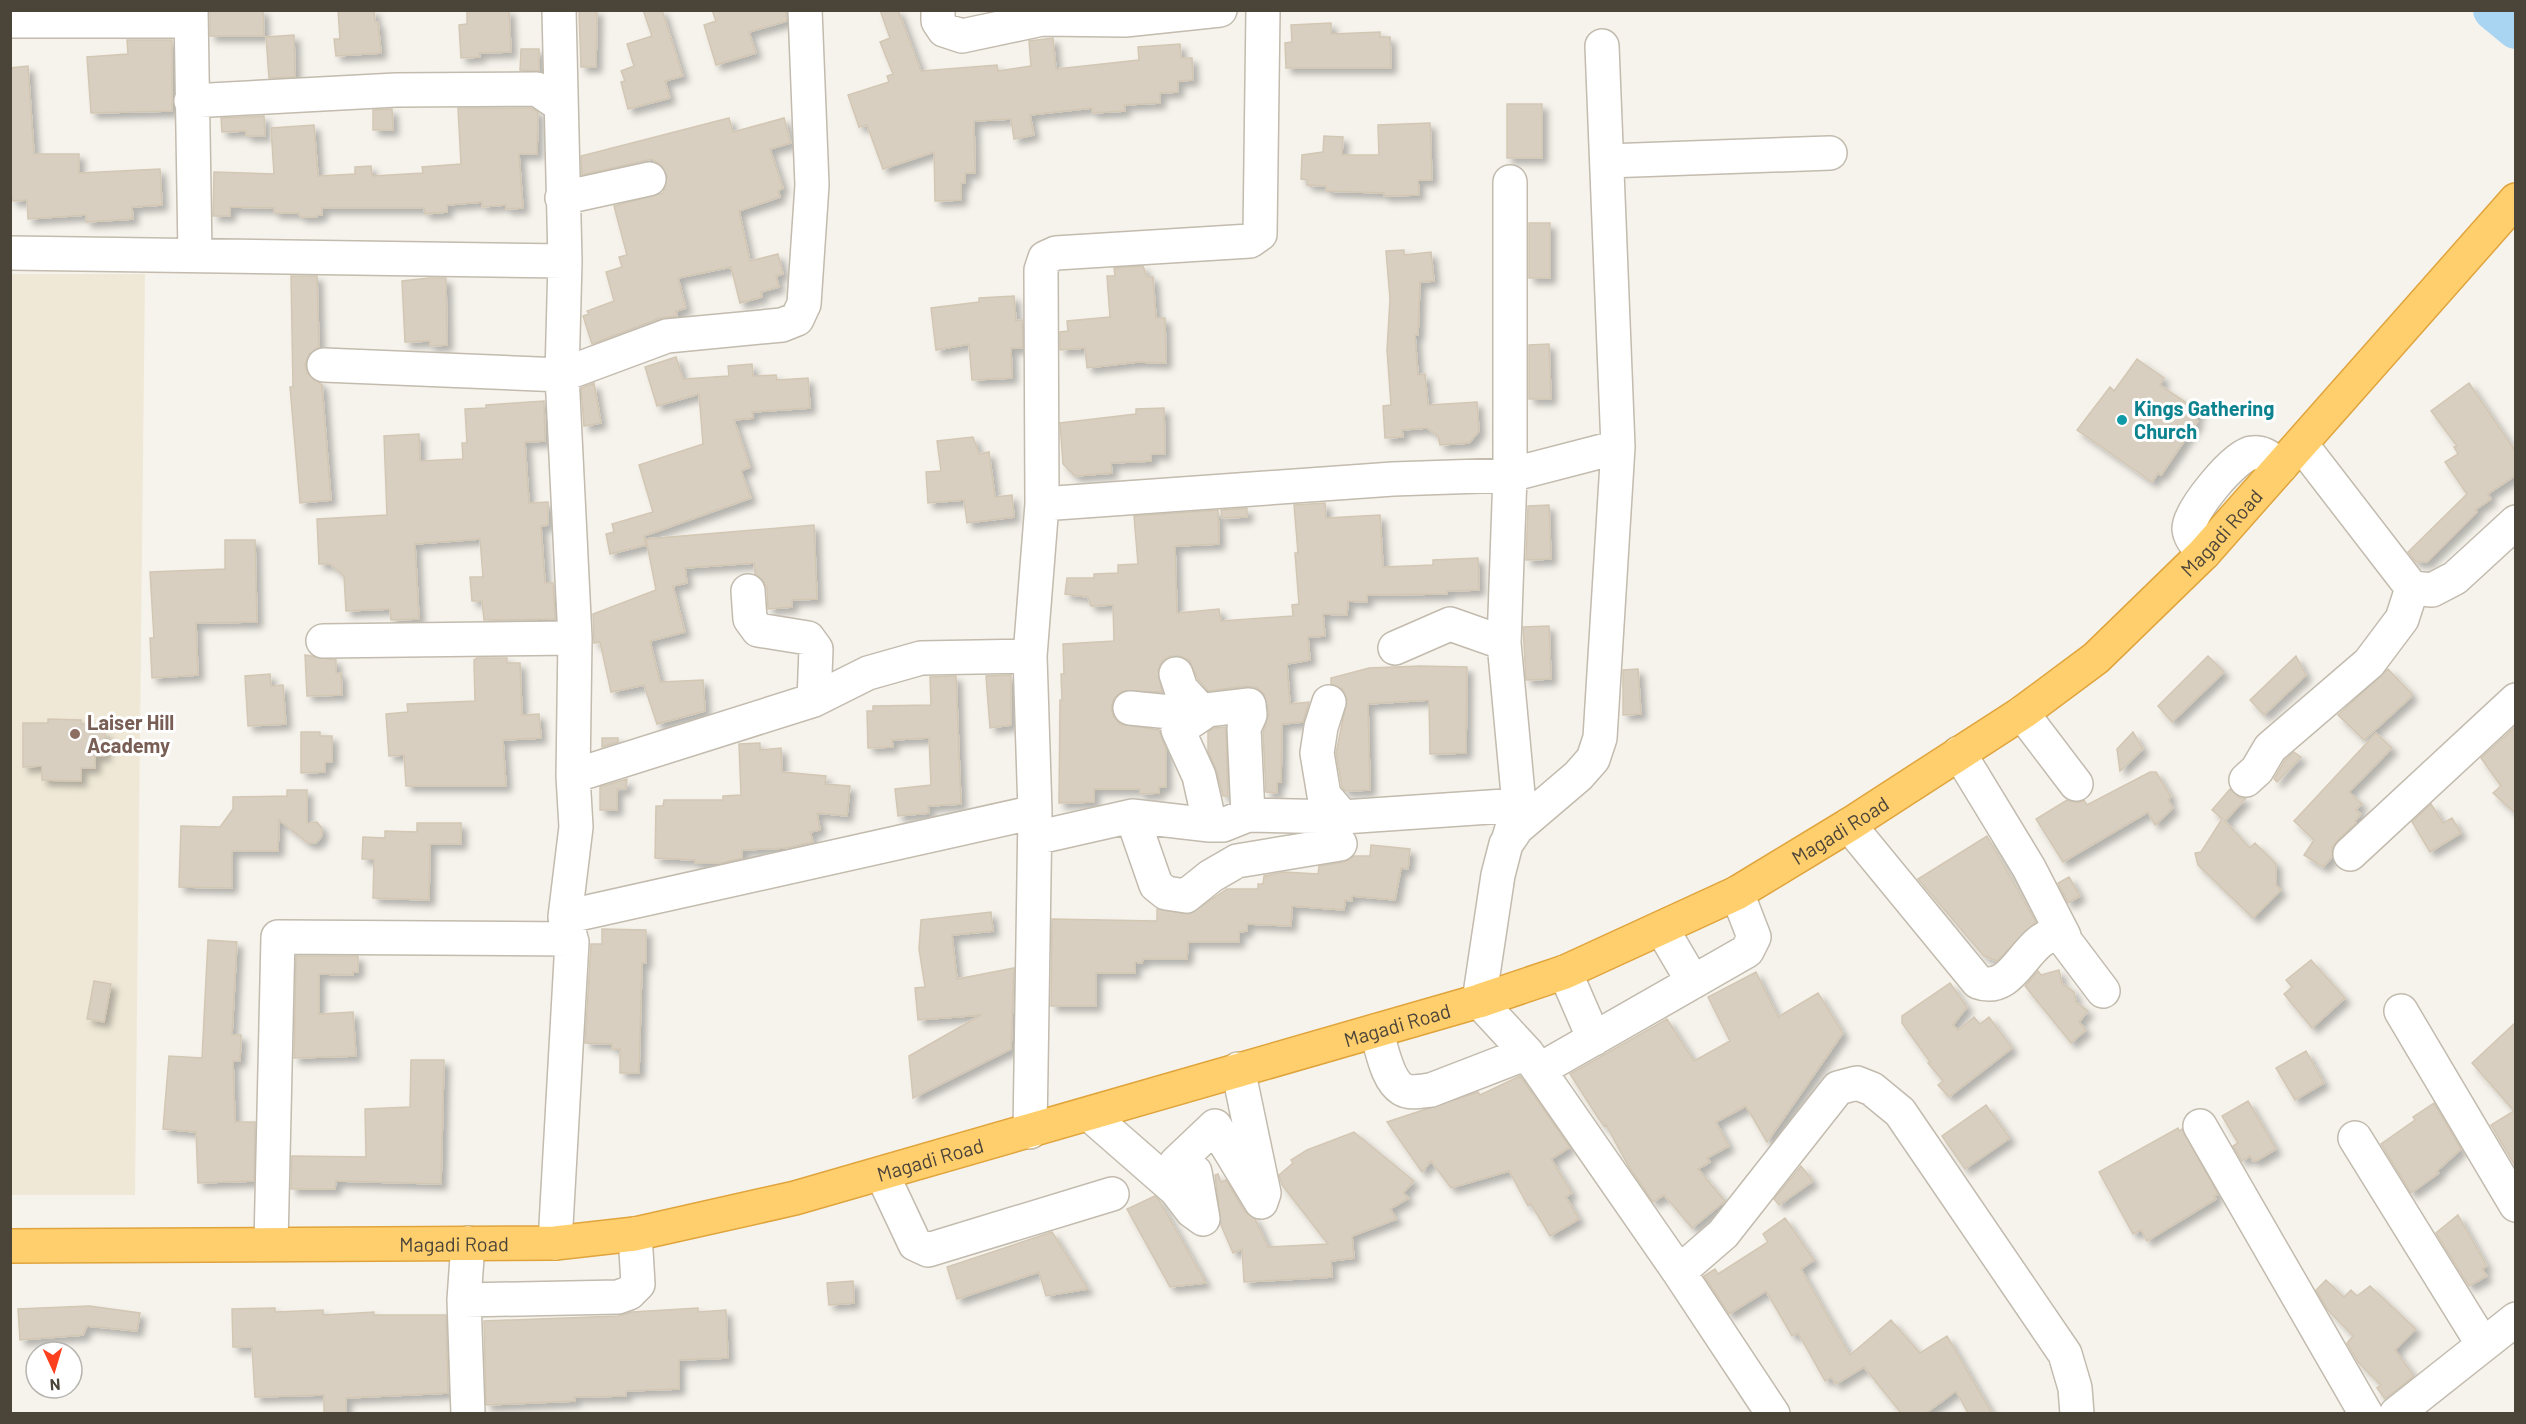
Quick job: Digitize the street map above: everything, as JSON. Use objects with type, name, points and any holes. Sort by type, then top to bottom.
[{"type":"highway","name":"Magadi Road","points":[[13,1253],[271,1244],[555,1243],[635,1234],[795,1198],[882,1174],[1479,1001],[1565,972],[1737,893],[1849,825],[2022,713],[2096,658],[2204,553],[2516,200]]},
{"type":"street","points":[[555,1243],[568,928],[576,827],[573,776],[575,638],[562,375],[565,261],[559,10]]},
{"type":"street","points":[[324,365],[562,375],[667,336],[782,325],[797,319],[804,304],[812,185],[805,10]]},
{"type":"street","points":[[938,10],[938,21],[944,30],[962,36],[1042,19],[1220,10]]},
{"type":"street","points":[[1030,1132],[1035,825],[1030,656],[1042,504],[1041,270],[1045,258],[1056,253],[1250,241],[1260,234],[1263,10]]},
{"type":"street","points":[[10,21],[191,16],[195,254]]},
{"type":"street","points":[[1506,844],[1517,828],[1578,776],[1593,759],[1600,738],[1618,447],[1602,46]]},
{"type":"street","points":[[191,100],[396,90],[537,89],[560,105]]},
{"type":"street","points":[[1607,161],[1830,153]]},
{"type":"street","points":[[562,198],[649,179]]},
{"type":"street","points":[[1510,182],[1510,475],[1504,643],[1519,805],[1498,875],[1479,1001],[1533,1062],[1679,1272],[1773,1413]]},
{"type":"street","points":[[10,253],[565,261]]},
{"type":"street","points":[[1042,504],[1393,479],[1510,475],[1618,447]]},
{"type":"street","points":[[2291,455],[2412,588],[2432,590],[2455,578],[2516,522]]},
{"type":"street","points":[[2246,780],[2257,770],[2270,748],[2369,663],[2402,619],[2412,588]]},
{"type":"street","points":[[747,591],[750,620],[758,630],[808,638],[814,642],[816,649],[814,700]]},
{"type":"street","points":[[1395,648],[1450,624],[1504,643]]},
{"type":"street","points":[[323,641],[575,638]]},
{"type":"street","points":[[573,776],[814,700],[868,673],[921,658],[1030,656]]},
{"type":"street","points":[[1176,674],[1181,689],[1203,713]]},
{"type":"street","points":[[2350,854],[2516,700]]},
{"type":"street","points":[[1329,702],[1321,727],[1317,753],[1324,795],[1342,831]]},
{"type":"street","points":[[1130,708],[1203,713],[1249,705],[1250,714],[1244,728],[1227,822]]},
{"type":"street","points":[[1203,713],[1178,729],[1200,776],[1227,822],[1237,861]]},
{"type":"street","points":[[2022,713],[2076,784]]},
{"type":"street","points":[[1959,753],[2030,868],[2064,936],[2103,991]]},
{"type":"street","points":[[1132,816],[1156,885],[1166,892],[1186,896],[1210,876],[1237,861],[1342,831],[1519,805]]},
{"type":"street","points":[[271,1244],[278,937],[568,928],[1035,825],[1132,816],[1342,831]]},
{"type":"street","points":[[1849,825],[1978,982],[1986,985],[2001,983],[2046,937],[2055,934],[2064,936]]},
{"type":"street","points":[[1376,1031],[1392,1077],[1402,1089],[1414,1092],[1431,1090],[1533,1062],[1594,1039],[1747,951],[1754,937],[1737,893]]},
{"type":"street","points":[[1662,929],[1693,982]]},
{"type":"street","points":[[1565,972],[1594,1039]]},
{"type":"street","points":[[2401,1011],[2516,1205]]},
{"type":"street","points":[[1089,1114],[1176,1190],[1192,1211],[1203,1219],[1195,1172],[1176,1162],[1215,1126],[1261,1202],[1264,1193],[1238,1069]]},
{"type":"street","points":[[1679,1272],[1724,1234],[1838,1088],[1857,1083],[1872,1089],[1900,1112],[2065,1354],[2075,1388],[2077,1413]]},
{"type":"street","points":[[2200,1126],[2366,1413]]},
{"type":"street","points":[[2355,1138],[2482,1343]]},
{"type":"street","points":[[882,1174],[915,1245],[928,1250],[1112,1194]]},
{"type":"street","points":[[464,1300],[618,1297],[629,1293],[638,1284],[635,1234]]},
{"type":"street","points":[[468,1243],[464,1300],[468,1413]]},
{"type":"street","points":[[2396,1413],[2482,1343],[2516,1319]]},
{"type":"shaded area","name":"Laiser Hill Academy","points":[[10,274],[145,274],[135,1195],[11,1195]]},
{"type":"building","points":[[210,10],[263,10],[264,36],[210,36]]},
{"type":"building","points":[[338,10],[374,10],[375,22],[378,22],[381,53],[336,56],[334,39],[340,39]]},
{"type":"building","points":[[467,10],[509,10],[511,52],[479,53],[480,57],[461,58],[459,25],[467,24]]},
{"type":"building","points":[[579,10],[597,10],[596,67],[581,67]]},
{"type":"building","points":[[643,10],[662,10],[683,76],[665,81],[670,98],[628,109],[621,82],[625,81],[621,71],[634,66],[627,44],[652,36]]},
{"type":"building","points":[[712,10],[786,10],[787,21],[749,32],[756,53],[716,65],[704,25],[716,21]]},
{"type":"building","points":[[880,10],[898,10],[921,71],[997,65],[998,71],[1031,66],[1029,41],[1053,38],[1056,69],[1139,60],[1138,47],[1180,44],[1181,58],[1192,58],[1193,80],[1178,81],[1178,92],[1160,93],[1160,103],[1124,105],[1125,111],[1092,113],[1092,108],[1030,115],[1034,135],[1014,139],[1011,119],[974,121],[975,173],[965,173],[965,183],[961,183],[961,200],[935,201],[934,152],[883,169],[867,125],[859,127],[848,95],[889,82],[887,76],[893,74],[880,42],[890,38]]},
{"type":"building","points":[[1331,23],[1331,34],[1380,32],[1380,37],[1390,37],[1391,68],[1286,68],[1285,43],[1292,42],[1291,25]]},
{"type":"building","points":[[294,35],[295,77],[269,78],[266,37]]},
{"type":"building","points":[[127,40],[172,40],[172,111],[91,113],[87,57],[128,54]]},
{"type":"building","points":[[521,49],[539,49],[539,71],[520,70]]},
{"type":"building","points":[[28,66],[34,154],[79,154],[79,173],[160,169],[162,205],[132,207],[133,219],[86,222],[86,215],[28,219],[27,200],[13,201],[10,193],[10,68]]},
{"type":"building","points":[[1507,104],[1542,104],[1542,158],[1507,158]]},
{"type":"building","points":[[458,108],[531,108],[538,112],[537,154],[519,154],[523,208],[506,209],[506,205],[482,207],[482,202],[447,205],[447,212],[425,214],[424,208],[322,208],[322,215],[300,217],[299,213],[274,213],[274,208],[230,207],[230,216],[213,216],[214,172],[274,174],[271,128],[314,125],[318,176],[355,174],[355,167],[371,166],[372,176],[423,173],[422,167],[461,164]]},
{"type":"building","points":[[392,109],[393,130],[373,130],[373,110]]},
{"type":"building","points":[[264,116],[265,136],[246,136],[246,131],[222,132],[221,118]]},
{"type":"building","points":[[729,118],[733,132],[784,118],[791,143],[770,149],[783,188],[778,191],[780,197],[739,211],[750,261],[778,254],[783,274],[776,276],[779,287],[761,292],[762,297],[740,303],[731,267],[678,278],[686,308],[676,311],[677,316],[660,318],[592,344],[583,316],[589,314],[587,311],[614,301],[606,272],[622,267],[619,257],[627,255],[614,206],[663,193],[667,176],[662,166],[652,159],[582,175],[581,156]]},
{"type":"building","points":[[1430,123],[1432,180],[1418,180],[1419,195],[1384,196],[1384,193],[1326,191],[1326,186],[1307,185],[1307,180],[1301,179],[1302,155],[1323,152],[1324,136],[1343,137],[1342,155],[1379,155],[1378,125]]},
{"type":"building","points":[[1529,223],[1550,223],[1550,278],[1529,278]]},
{"type":"building","points":[[1404,250],[1404,255],[1431,252],[1434,281],[1420,282],[1418,335],[1415,335],[1418,375],[1425,374],[1428,405],[1477,402],[1479,431],[1469,443],[1440,445],[1438,436],[1427,428],[1402,430],[1403,437],[1385,438],[1383,406],[1391,405],[1387,350],[1390,299],[1386,251]]},
{"type":"building","points":[[1143,266],[1147,277],[1153,277],[1156,318],[1165,318],[1166,363],[1137,362],[1087,368],[1085,348],[1060,350],[1060,332],[1068,331],[1067,321],[1110,317],[1107,276],[1115,276],[1114,268]]},
{"type":"building","points":[[291,276],[317,276],[319,347],[309,354],[305,365],[308,374],[322,385],[331,500],[300,503],[290,387],[293,387]]},
{"type":"building","points":[[446,278],[447,345],[430,346],[430,341],[405,342],[402,281]]},
{"type":"building","points":[[1014,296],[1016,321],[1022,320],[1023,348],[1011,348],[1012,378],[972,380],[969,344],[936,350],[931,308],[979,302],[979,298]]},
{"type":"building","points":[[1549,344],[1551,399],[1529,399],[1529,345]]},
{"type":"building","points":[[676,357],[683,379],[729,376],[728,366],[752,364],[753,376],[776,375],[777,380],[808,378],[810,408],[752,412],[753,418],[734,420],[750,467],[741,471],[751,498],[644,536],[646,545],[610,554],[606,534],[614,532],[612,524],[653,512],[639,465],[703,444],[699,394],[657,406],[645,367]]},
{"type":"building","name":"Kings Gathering Church","points":[[2137,359],[2164,378],[2160,385],[2200,412],[2194,419],[2198,421],[2161,475],[2158,473],[2152,482],[2077,430],[2110,387],[2114,391]]},
{"type":"building","points":[[594,383],[601,423],[584,426],[581,388]]},
{"type":"building","points":[[2469,383],[2516,452],[2516,475],[2488,494],[2491,499],[2475,510],[2477,512],[2427,562],[2416,562],[2408,552],[2467,494],[2445,462],[2458,454],[2454,447],[2457,446],[2431,411]]},
{"type":"building","points":[[544,401],[545,441],[525,442],[529,503],[548,502],[548,525],[541,526],[545,583],[553,583],[555,619],[484,620],[482,601],[472,601],[470,577],[483,577],[480,539],[415,544],[419,619],[391,620],[390,609],[346,611],[344,576],[330,564],[319,564],[317,519],[387,515],[384,436],[419,434],[420,461],[463,459],[462,443],[467,443],[465,409],[486,408],[486,405]]},
{"type":"building","points":[[1164,408],[1165,454],[1151,454],[1151,461],[1111,463],[1112,473],[1075,476],[1063,464],[1060,423],[1136,414],[1136,409]]},
{"type":"building","points":[[973,437],[979,454],[989,452],[995,497],[1012,495],[1014,517],[967,523],[964,500],[928,503],[926,472],[941,471],[937,441]]},
{"type":"building","points":[[1325,503],[1326,518],[1380,515],[1383,567],[1433,565],[1433,560],[1478,558],[1479,590],[1447,591],[1447,594],[1367,595],[1367,602],[1348,601],[1347,615],[1323,614],[1325,636],[1308,637],[1310,660],[1287,664],[1290,704],[1309,702],[1303,722],[1282,724],[1281,782],[1277,782],[1277,793],[1266,792],[1263,732],[1269,713],[1264,694],[1257,688],[1247,686],[1208,691],[1198,679],[1189,660],[1171,656],[1162,661],[1158,670],[1162,692],[1123,691],[1115,697],[1111,706],[1113,716],[1120,724],[1159,730],[1166,749],[1166,787],[1159,787],[1159,793],[1140,794],[1140,789],[1094,789],[1094,802],[1059,803],[1063,644],[1114,641],[1113,605],[1091,606],[1088,597],[1065,594],[1067,578],[1094,578],[1094,574],[1118,573],[1118,565],[1138,564],[1134,516],[1218,510],[1219,544],[1175,546],[1177,613],[1219,609],[1221,621],[1293,616],[1292,605],[1299,604],[1294,505]]},
{"type":"building","points":[[1549,505],[1551,559],[1526,560],[1528,506]]},
{"type":"building","points":[[1247,508],[1247,517],[1222,518],[1221,510]]},
{"type":"building","points":[[814,525],[817,599],[792,600],[792,607],[768,609],[767,589],[763,580],[755,574],[754,563],[685,568],[687,583],[673,586],[685,632],[650,641],[660,682],[703,680],[705,711],[657,724],[644,685],[611,692],[600,642],[594,643],[593,614],[656,590],[646,539]]},
{"type":"building","points":[[225,540],[255,540],[257,622],[196,623],[198,675],[152,678],[150,638],[154,638],[150,572],[225,569]]},
{"type":"building","points":[[1549,626],[1551,679],[1526,680],[1523,627]]},
{"type":"building","points":[[305,655],[336,660],[336,673],[341,673],[342,695],[307,696]]},
{"type":"building","points":[[2208,656],[2224,672],[2172,722],[2158,706]]},
{"type":"building","points":[[2296,656],[2306,675],[2264,715],[2250,700]]},
{"type":"building","points":[[477,658],[507,658],[507,663],[520,663],[522,715],[539,714],[541,738],[503,740],[506,786],[406,786],[404,755],[389,756],[386,714],[408,712],[407,704],[475,701],[474,660]]},
{"type":"building","points":[[1467,667],[1466,753],[1430,754],[1429,700],[1368,704],[1370,790],[1345,791],[1342,787],[1336,753],[1347,699],[1342,689],[1331,684],[1331,678],[1369,668]]},
{"type":"building","points":[[1638,669],[1641,714],[1623,715],[1623,670]]},
{"type":"building","points":[[2388,669],[2411,693],[2411,697],[2364,740],[2338,715]]},
{"type":"building","points":[[270,674],[271,686],[283,685],[286,724],[248,726],[245,676]]},
{"type":"building","points":[[1011,675],[1011,725],[990,728],[986,676]]},
{"type":"building","points":[[956,676],[961,804],[928,806],[929,813],[898,816],[895,789],[931,785],[929,738],[892,740],[893,747],[868,748],[867,711],[873,711],[873,706],[931,705],[930,677]]},
{"type":"building","points":[[48,719],[81,720],[81,724],[87,724],[87,732],[105,732],[105,756],[95,756],[95,768],[81,768],[81,781],[42,780],[42,766],[23,767],[23,723],[48,723]]},
{"type":"building","points":[[2516,726],[2516,814],[2493,793],[2501,786],[2481,758]]},
{"type":"building","points":[[1226,727],[1228,796],[1223,796],[1217,772],[1208,751],[1208,732],[1214,728]]},
{"type":"building","points":[[301,732],[320,732],[320,736],[332,736],[332,762],[325,762],[325,772],[301,773]]},
{"type":"building","points":[[2133,732],[2143,749],[2120,771],[2117,749]]},
{"type":"building","points":[[2376,733],[2392,748],[2349,792],[2362,804],[2356,810],[2361,814],[2355,821],[2356,823],[2337,841],[2332,848],[2332,857],[2323,867],[2304,855],[2314,840],[2294,821]]},
{"type":"building","points":[[602,738],[618,738],[618,742],[602,747]]},
{"type":"building","points":[[760,743],[760,750],[781,748],[782,772],[826,776],[825,784],[850,786],[847,816],[817,813],[820,830],[810,832],[813,842],[786,848],[742,850],[742,858],[721,863],[695,863],[695,860],[655,858],[656,806],[663,806],[664,800],[723,800],[723,796],[741,795],[739,744]]},
{"type":"building","points":[[2294,752],[2301,757],[2277,782],[2274,779],[2285,760]]},
{"type":"building","points":[[2150,772],[2156,772],[2171,797],[2168,800],[2173,808],[2155,825],[2148,812],[2063,862],[2036,819],[2067,800],[2078,803],[2084,800],[2087,805]]},
{"type":"building","points":[[627,779],[626,789],[617,789],[617,810],[600,810],[600,787]]},
{"type":"building","points":[[2230,789],[2240,798],[2246,798],[2225,821],[2250,848],[2255,843],[2276,864],[2276,885],[2281,890],[2253,918],[2198,865],[2195,853],[2201,852],[2222,819],[2212,810]]},
{"type":"building","points":[[287,790],[307,790],[307,823],[317,822],[322,828],[322,836],[316,843],[308,843],[279,820],[278,851],[232,851],[232,888],[179,887],[181,826],[220,827],[233,809],[233,797],[287,796]]},
{"type":"building","points":[[2431,804],[2443,823],[2452,818],[2461,833],[2430,852],[2412,822]]},
{"type":"building","points":[[417,823],[461,823],[461,844],[430,844],[429,900],[373,898],[374,859],[362,859],[363,837],[385,838],[385,831],[417,832]]},
{"type":"building","points":[[1987,836],[2036,922],[1997,961],[1984,956],[1918,879]]},
{"type":"building","points":[[1371,845],[1410,849],[1408,869],[1401,868],[1395,900],[1352,896],[1352,901],[1345,900],[1344,910],[1292,906],[1291,926],[1247,924],[1247,931],[1239,932],[1239,942],[1188,942],[1187,959],[1143,959],[1142,963],[1135,962],[1135,973],[1096,973],[1096,1006],[1051,1006],[1052,919],[1157,921],[1157,909],[1190,914],[1227,889],[1258,889],[1258,884],[1263,884],[1264,876],[1284,872],[1318,874],[1319,866],[1344,862],[1354,856],[1370,856]]},
{"type":"building","points":[[2069,877],[2080,896],[2068,903],[2058,883]]},
{"type":"building","points":[[991,912],[993,931],[952,935],[957,979],[1014,968],[1011,1049],[913,1098],[909,1056],[981,1015],[918,1020],[915,988],[925,987],[919,949],[921,920]]},
{"type":"building","points":[[602,929],[646,930],[646,963],[642,963],[639,1073],[620,1073],[620,1049],[612,1049],[612,1044],[585,1043],[591,944],[602,944]]},
{"type":"building","points":[[208,940],[237,942],[232,1035],[241,1035],[240,1061],[233,1061],[235,1122],[255,1122],[254,1181],[198,1183],[196,1132],[163,1129],[169,1056],[202,1058]]},
{"type":"building","points":[[296,956],[358,956],[358,972],[353,972],[353,975],[319,974],[319,1014],[353,1012],[356,1056],[294,1058]]},
{"type":"building","points":[[2311,960],[2345,998],[2312,1028],[2284,994],[2292,987],[2286,980]]},
{"type":"building","points":[[2059,970],[2062,983],[2074,992],[2076,1002],[2088,1011],[2079,1022],[2086,1030],[2071,1043],[2025,986],[2038,971],[2041,975]]},
{"type":"building","points":[[1756,972],[1778,1017],[1818,993],[1843,1033],[1767,1142],[1746,1106],[1716,1122],[1729,1146],[1707,1158],[1710,1162],[1698,1169],[1725,1201],[1692,1228],[1664,1195],[1653,1202],[1629,1167],[1606,1125],[1604,1126],[1570,1074],[1667,1019],[1694,1061],[1730,1041],[1708,997]]},
{"type":"building","points":[[94,981],[111,984],[104,1022],[87,1019]]},
{"type":"building","points":[[1950,983],[1967,1007],[1953,1025],[1958,1030],[1974,1017],[1980,1024],[1989,1017],[2012,1048],[1949,1097],[1938,1085],[1943,1081],[1928,1063],[1930,1062],[1902,1023],[1902,1016]]},
{"type":"building","points":[[2516,1022],[2516,1167],[2491,1125],[2514,1111],[2472,1063]]},
{"type":"building","points":[[2306,1051],[2324,1083],[2295,1100],[2276,1068]]},
{"type":"building","points":[[411,1060],[444,1060],[441,1184],[336,1181],[335,1189],[291,1189],[292,1156],[366,1157],[365,1109],[410,1107]]},
{"type":"building","points":[[1520,1076],[1570,1147],[1551,1159],[1572,1193],[1566,1197],[1579,1219],[1550,1236],[1531,1204],[1528,1206],[1509,1171],[1451,1188],[1431,1161],[1422,1172],[1387,1122],[1478,1092],[1480,1095]]},
{"type":"building","points":[[2248,1101],[2276,1149],[2258,1160],[2253,1161],[2250,1156],[2242,1161],[2233,1146],[2238,1143],[2222,1116]]},
{"type":"building","points":[[2434,1103],[2461,1149],[2437,1171],[2439,1173],[2411,1193],[2381,1144],[2415,1120],[2413,1117]]},
{"type":"building","points":[[1986,1105],[2010,1138],[1965,1169],[1942,1136]]},
{"type":"building","points":[[2178,1128],[2179,1131],[2182,1129],[2218,1194],[2214,1196],[2216,1199],[2147,1241],[2141,1230],[2133,1234],[2099,1172]]},
{"type":"building","points":[[1354,1132],[1414,1181],[1403,1193],[1409,1198],[1390,1209],[1397,1219],[1352,1236],[1354,1258],[1331,1261],[1332,1277],[1244,1282],[1242,1249],[1233,1253],[1221,1225],[1215,1175],[1218,1174],[1221,1182],[1226,1180],[1245,1212],[1255,1219],[1268,1247],[1328,1244],[1282,1185],[1279,1175],[1293,1163],[1291,1160],[1307,1150]]},
{"type":"building","points":[[1801,1166],[1813,1181],[1779,1205],[1774,1199]]},
{"type":"building","points":[[1155,1196],[1206,1283],[1170,1287],[1127,1209]]},
{"type":"building","points":[[2458,1215],[2487,1266],[2482,1269],[2487,1276],[2469,1286],[2436,1233]]},
{"type":"building","points":[[1785,1218],[1814,1260],[1801,1269],[1850,1355],[1891,1320],[1920,1353],[1947,1336],[1992,1413],[1968,1413],[1956,1391],[1926,1413],[1901,1413],[1864,1367],[1836,1384],[1831,1377],[1825,1381],[1798,1333],[1792,1336],[1766,1291],[1729,1314],[1704,1276],[1715,1269],[1718,1274],[1768,1242],[1763,1234]]},
{"type":"building","points":[[1052,1232],[1088,1289],[1046,1296],[1039,1272],[957,1299],[947,1267]]},
{"type":"building","points":[[2326,1280],[2344,1297],[2351,1290],[2357,1296],[2370,1286],[2416,1329],[2395,1350],[2414,1376],[2385,1399],[2377,1388],[2381,1385],[2358,1362],[2347,1343],[2353,1336],[2327,1309],[2316,1290]]},
{"type":"building","points":[[853,1281],[854,1303],[829,1305],[827,1283]]},
{"type":"building","points":[[89,1306],[140,1313],[137,1331],[87,1326],[83,1335],[20,1340],[18,1309]]},
{"type":"building","points":[[275,1308],[275,1312],[323,1310],[323,1315],[374,1312],[374,1315],[446,1315],[448,1393],[346,1398],[346,1413],[324,1413],[324,1395],[255,1397],[252,1347],[233,1347],[232,1309]]},
{"type":"building","points":[[698,1308],[698,1312],[726,1310],[728,1358],[679,1360],[679,1389],[626,1391],[626,1396],[574,1397],[575,1401],[486,1405],[484,1321],[618,1316],[632,1312]]},
{"type":"waterway","points":[[2493,10],[2516,29]]},
{"type":"place","name":"Kings Gathering Church","points":[[2122,420]]},
{"type":"place","name":"Laiser Hill Academy","points":[[75,734]]}]
